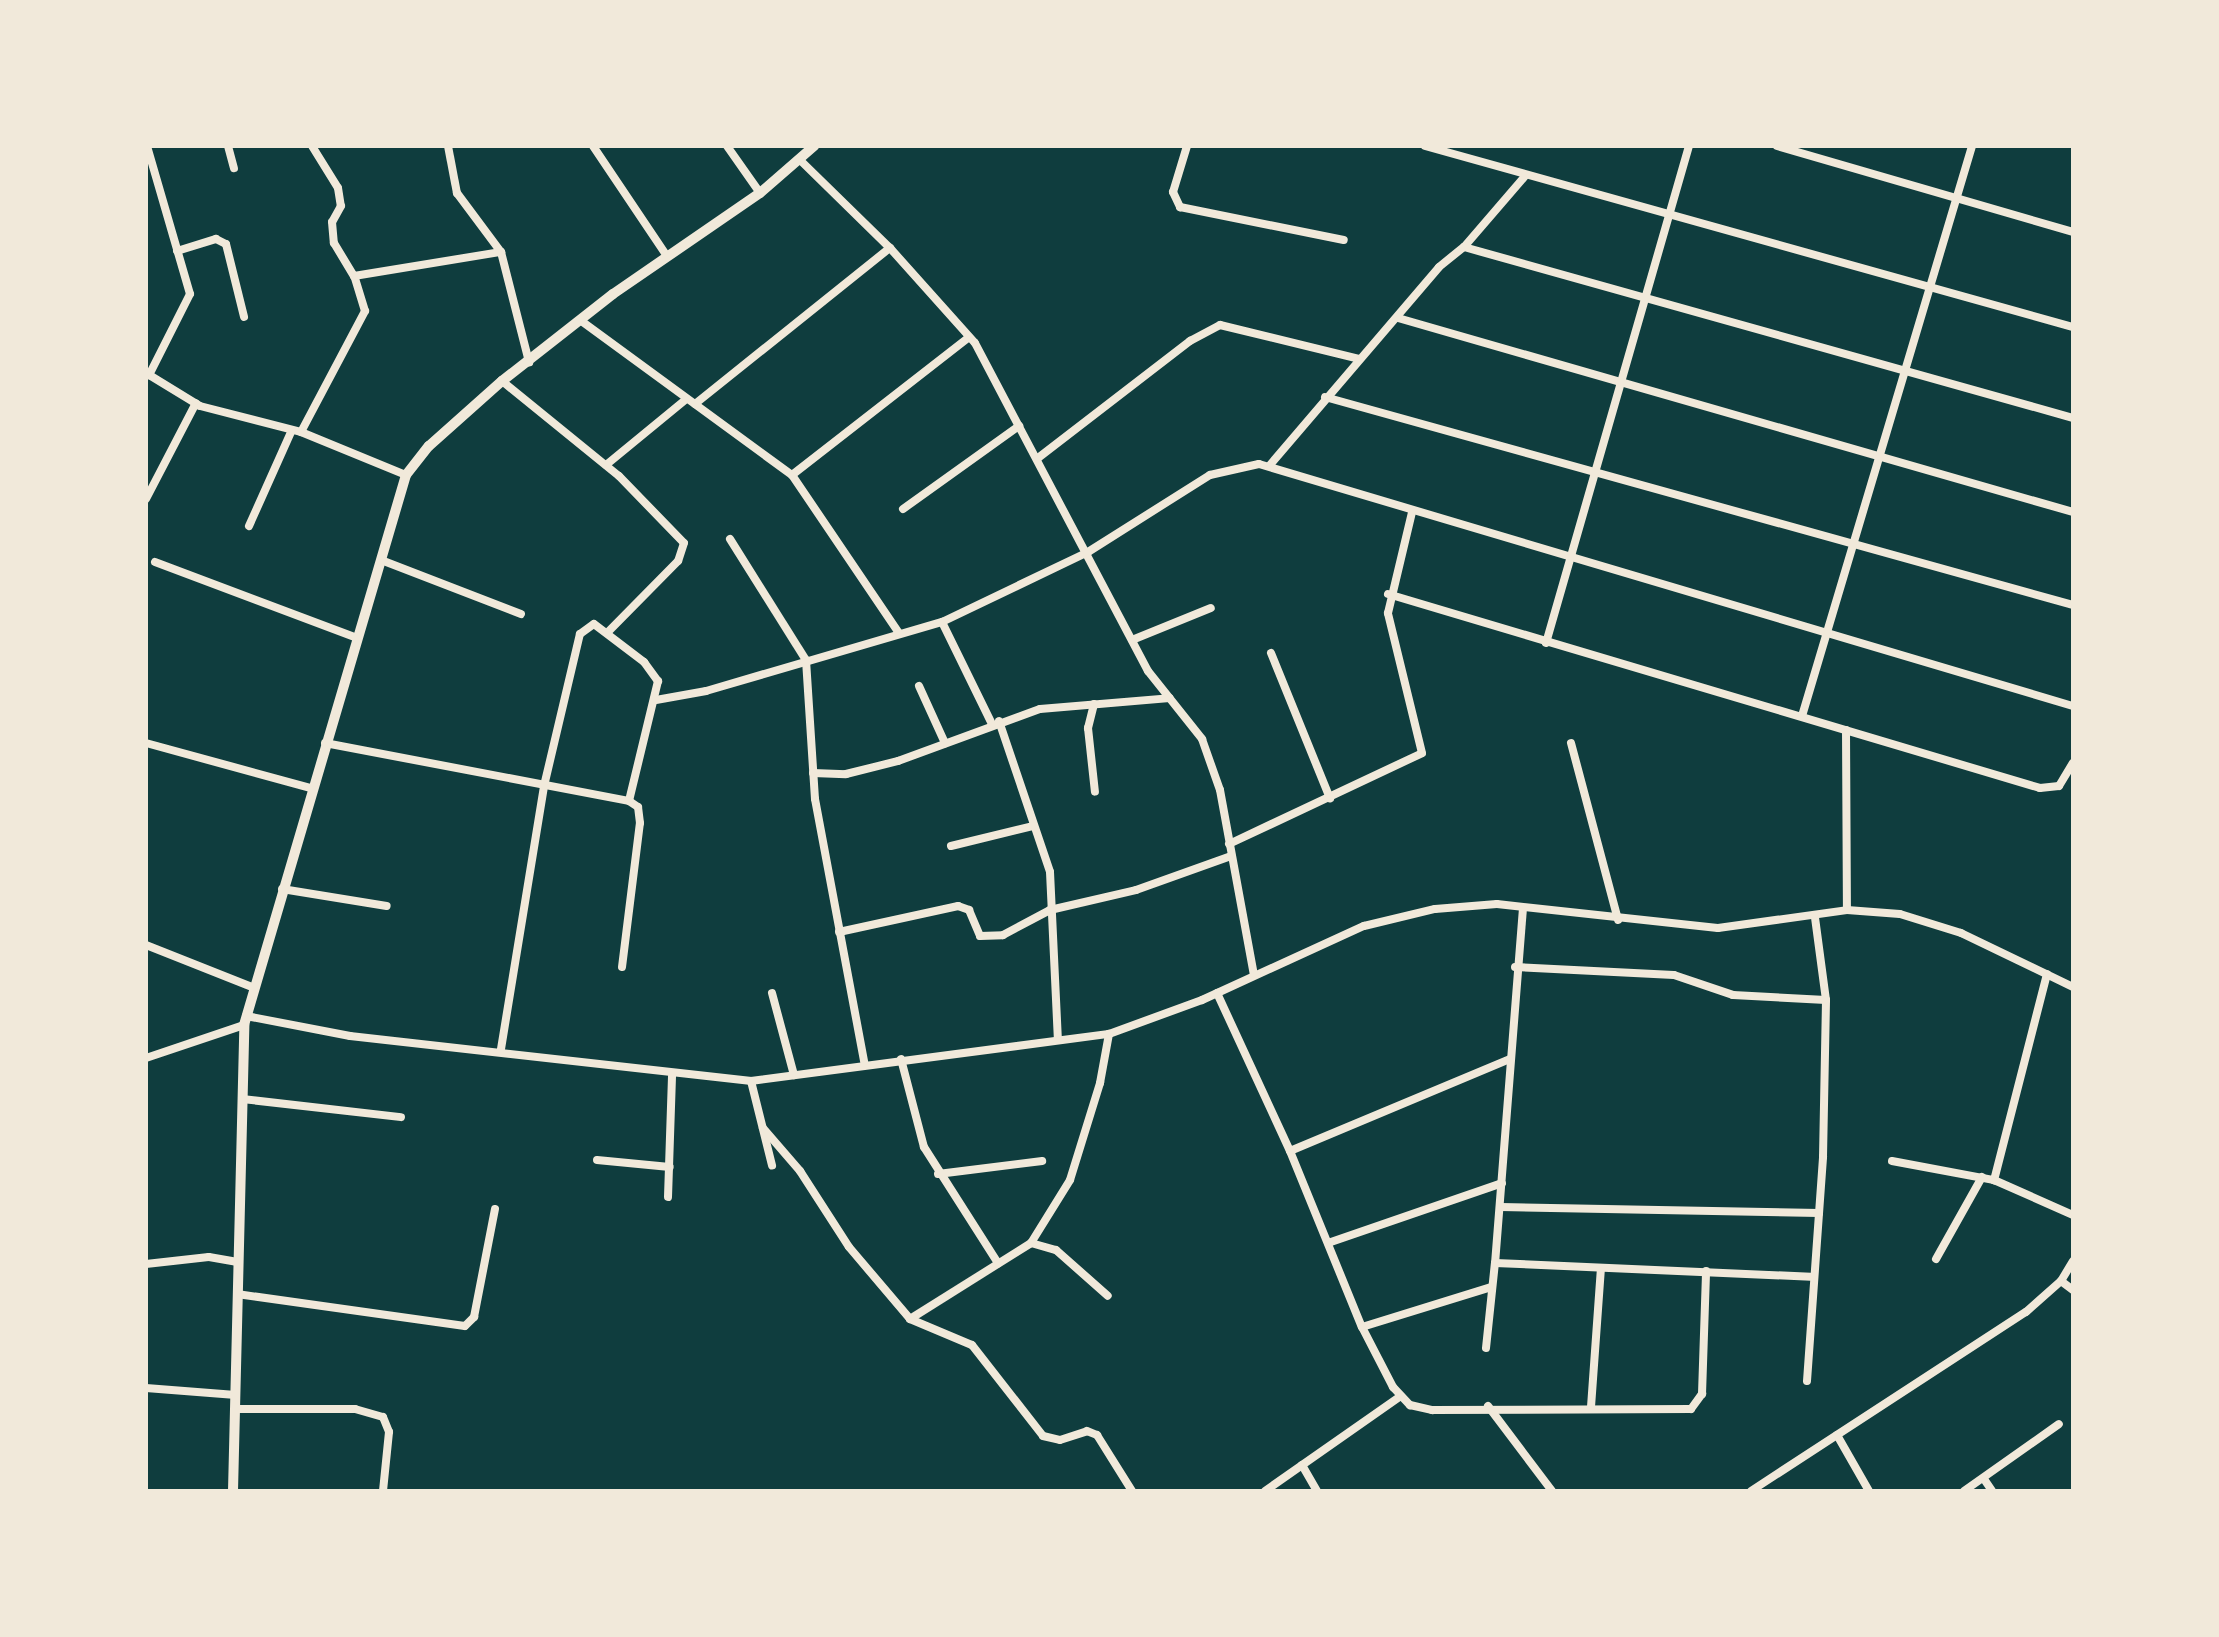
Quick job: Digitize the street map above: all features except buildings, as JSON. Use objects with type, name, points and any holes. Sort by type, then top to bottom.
[{"type":"street","points":[[147,146],[190,294],[148,374],[196,403],[296,431],[406,475]]},
{"type":"street","points":[[228,146],[234,168]]},
{"type":"street","points":[[249,526],[296,431],[365,311],[354,276],[334,243],[332,222],[341,206],[338,188],[312,146]]},
{"type":"street","points":[[448,146],[457,193],[501,252],[529,362]]},
{"type":"street","points":[[593,146],[667,256]]},
{"type":"street","points":[[727,146],[760,193]]},
{"type":"street","points":[[233,1491],[245,1020],[252,987],[406,475],[429,446],[502,381],[667,256],[760,193],[814,146]]},
{"type":"street","points":[[1187,146],[1173,192],[1180,207],[1344,240]]},
{"type":"street","points":[[1425,146],[1525,176],[1671,211],[2073,327]]},
{"type":"street","points":[[1546,643],[1689,146]]},
{"type":"street","points":[[1777,146],[2073,232]]},
{"type":"street","points":[[1802,716],[1883,456],[1972,146]]},
{"type":"street","points":[[800,160],[890,248],[969,337],[1038,458],[1132,640],[1212,760],[1254,975]]},
{"type":"street","points":[[1270,465],[1439,267],[1464,247],[1525,176]]},
{"type":"street","points":[[177,251],[216,239],[226,244],[244,317]]},
{"type":"street","points":[[1464,247],[2073,418]]},
{"type":"street","points":[[695,404],[890,248]]},
{"type":"street","points":[[354,276],[501,252]]},
{"type":"street","points":[[1398,318],[1624,380],[2073,512]]},
{"type":"street","points":[[580,320],[685,400],[695,404],[792,475],[899,633]]},
{"type":"street","points":[[1038,458],[1190,341],[1220,325],[1359,359]]},
{"type":"street","points":[[792,475],[969,337]]},
{"type":"street","points":[[502,381],[606,465],[684,543],[678,561],[609,631]]},
{"type":"street","points":[[1325,397],[1596,469],[1853,545],[2073,605]]},
{"type":"street","points":[[606,465],[685,400]]},
{"type":"street","points":[[146,499],[196,403]]},
{"type":"street","points":[[903,509],[1019,426]]},
{"type":"street","points":[[656,700],[706,691],[942,622],[1088,552],[1210,475],[1245,465],[1270,465],[1412,512],[1829,631],[2073,706]]},
{"type":"street","points":[[1229,844],[1422,753],[1391,639],[1388,594],[1412,512]]},
{"type":"street","points":[[730,539],[806,660],[813,773],[865,1065]]},
{"type":"street","points":[[381,560],[521,614]]},
{"type":"street","points":[[155,562],[357,638]]},
{"type":"street","points":[[1388,594],[2040,788],[2059,786],[2073,763]]},
{"type":"street","points":[[1132,640],[1211,608]]},
{"type":"street","points":[[942,622],[995,722],[1050,872],[1058,1039]]},
{"type":"street","points":[[501,1049],[544,786],[580,634],[594,624],[609,631],[655,675],[656,700],[629,801]]},
{"type":"street","points":[[1271,653],[1330,798]]},
{"type":"street","points":[[919,686],[945,743]]},
{"type":"street","points":[[813,773],[859,771],[1040,709],[1170,698]]},
{"type":"street","points":[[1094,704],[1088,728],[1095,792]]},
{"type":"street","points":[[1846,730],[1847,910]]},
{"type":"street","points":[[146,743],[311,788]]},
{"type":"street","points":[[325,743],[629,801],[638,807],[640,823],[622,967]]},
{"type":"street","points":[[1571,743],[1618,920]]},
{"type":"street","points":[[951,846],[1033,826]]},
{"type":"street","points":[[839,932],[958,906],[969,910],[980,936],[995,936],[1012,932],[1050,910],[1136,890],[1231,856]]},
{"type":"street","points":[[282,889],[387,906]]},
{"type":"street","points":[[146,1058],[245,1020],[350,1036],[501,1049],[672,1076],[751,1081],[1109,1034],[1217,993],[1364,926],[1466,905],[1718,928],[1815,918],[1847,910],[1927,921],[2073,987]]},
{"type":"street","points":[[1486,1348],[1501,1207],[1515,967],[1523,908]]},
{"type":"street","points":[[1807,1381],[1811,1277],[1819,1213],[1826,1000],[1815,918]]},
{"type":"street","points":[[146,945],[252,987]]},
{"type":"street","points":[[1515,967],[1674,975],[1733,995],[1826,1000]]},
{"type":"street","points":[[1994,1180],[2047,974]]},
{"type":"street","points":[[772,993],[794,1075]]},
{"type":"street","points":[[1217,993],[1290,1151],[1362,1327],[1399,1397],[1424,1409],[1488,1406],[1685,1411],[1697,1406],[1706,1271]]},
{"type":"street","points":[[910,1319],[1031,1243],[1070,1180],[1100,1083],[1109,1034]]},
{"type":"street","points":[[901,1059],[916,1125],[938,1174],[998,1263]]},
{"type":"street","points":[[1290,1151],[1510,1059]]},
{"type":"street","points":[[668,1197],[672,1076]]},
{"type":"street","points":[[751,1081],[772,1165]]},
{"type":"street","points":[[242,1099],[401,1117]]},
{"type":"street","points":[[763,1128],[800,1171],[849,1247],[910,1319],[972,1345],[1043,1436],[1060,1440],[1087,1431],[1097,1435],[1132,1491]]},
{"type":"street","points":[[597,1160],[670,1167]]},
{"type":"street","points":[[938,1174],[1042,1161]]},
{"type":"street","points":[[1892,1161],[1994,1180],[2073,1215]]},
{"type":"street","points":[[1936,1259],[1982,1177]]},
{"type":"street","points":[[1328,1243],[1502,1183]]},
{"type":"street","points":[[1501,1207],[1819,1213]]},
{"type":"street","points":[[237,1294],[465,1326],[474,1317],[495,1209]]},
{"type":"street","points":[[1031,1243],[1056,1250],[1108,1296]]},
{"type":"street","points":[[146,1264],[209,1257],[238,1262]]},
{"type":"street","points":[[1751,1491],[2026,1312],[2061,1281],[2073,1261]]},
{"type":"street","points":[[1495,1263],[1811,1277]]},
{"type":"street","points":[[1591,1407],[1601,1268]]},
{"type":"street","points":[[2061,1281],[2073,1290]]},
{"type":"street","points":[[1362,1327],[1491,1287]]},
{"type":"street","points":[[146,1388],[236,1395]]},
{"type":"street","points":[[1265,1491],[1399,1397]]},
{"type":"street","points":[[1488,1406],[1552,1491]]},
{"type":"street","points":[[235,1409],[355,1409],[383,1417],[389,1432],[383,1491]]},
{"type":"street","points":[[1964,1491],[2059,1424]]},
{"type":"street","points":[[1837,1435],[1869,1491]]},
{"type":"street","points":[[1302,1465],[1317,1491]]},
{"type":"street","points":[[1984,1479],[1992,1491]]}]
